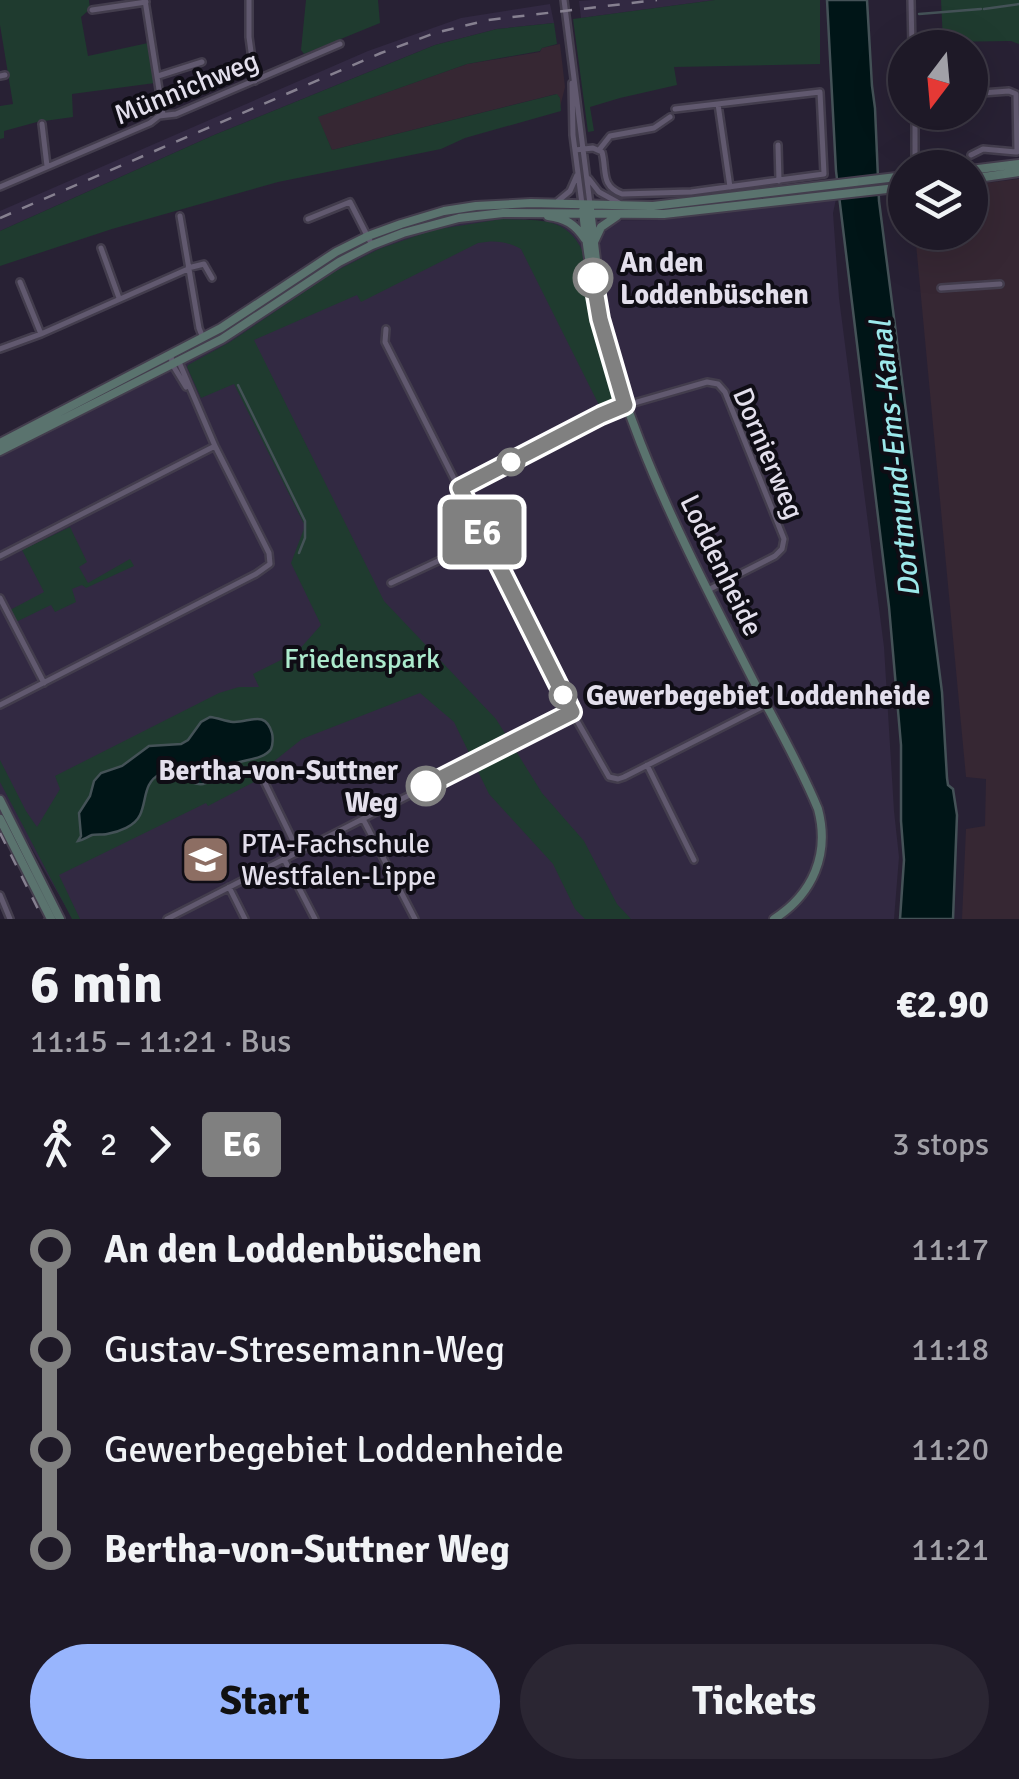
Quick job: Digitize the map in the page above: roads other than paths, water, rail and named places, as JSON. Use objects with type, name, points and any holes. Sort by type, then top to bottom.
[{"type":"main road","points":[[988,168],[1019,164]]},
{"type":"main road","points":[[988,176],[1019,172]]},
{"type":"main road","points":[[0,443],[247,324],[370,240],[459,218],[660,206],[888,178]]},
{"type":"main road","points":[[520,212],[566,220],[591,243],[606,222],[626,215],[696,211],[888,189]]},
{"type":"main road","points":[[0,451],[174,360],[336,252],[444,211],[504,203],[550,203],[626,215]]},
{"type":"main road","name":"Loddenheide","points":[[586,209],[600,319],[645,458],[820,817],[820,856],[813,879],[798,900],[774,919]]},
{"type":"main road","points":[[0,800],[60,919]]},
{"type":"main road","points":[[0,819],[51,919]]},
{"type":"street","points":[[249,0],[255,80]]},
{"type":"street","points":[[564,0],[578,170],[586,209]]},
{"type":"street","points":[[911,0],[912,30]]},
{"type":"street","points":[[92,10],[145,1],[162,115]]},
{"type":"street","name":"Münnichweg","points":[[0,187],[162,115],[176,114],[340,44]]},
{"type":"street","points":[[158,76],[202,62]]},
{"type":"street","points":[[600,150],[605,180],[619,193],[666,194],[824,174],[820,92],[675,110]]},
{"type":"street","points":[[981,150],[1018,152],[1016,94],[988,93]]},
{"type":"street","points":[[718,104],[730,187]]},
{"type":"street","points":[[600,150],[610,136],[654,128],[670,118]]},
{"type":"street","points":[[42,124],[47,166]]},
{"type":"street","points":[[778,145],[779,180]]},
{"type":"street","points":[[579,149],[600,150]]},
{"type":"street","points":[[579,149],[594,187],[606,197],[633,206]]},
{"type":"street","points":[[550,203],[567,196],[578,170]]},
{"type":"street","points":[[586,172],[586,209]]},
{"type":"street","points":[[308,219],[350,202],[370,240]]},
{"type":"street","points":[[180,216],[203,338]]},
{"type":"street","points":[[101,248],[120,298]]},
{"type":"street","points":[[0,349],[188,269],[204,264],[212,278]]},
{"type":"street","points":[[20,282],[40,334]]},
{"type":"street","points":[[941,288],[1000,284]]},
{"type":"street","points":[[386,329],[385,342],[572,712],[609,777],[618,780],[766,705]]},
{"type":"street","points":[[0,705],[268,566],[270,555],[174,360]]},
{"type":"street","name":"Dornierweg","points":[[625,405],[707,382],[718,384],[725,392],[784,539],[782,549],[774,556],[708,590]]},
{"type":"street","points":[[460,488],[625,405]]},
{"type":"street","points":[[0,556],[216,446]]},
{"type":"street","points":[[391,584],[486,540]]},
{"type":"street","points":[[0,598],[44,683]]},
{"type":"street","points":[[167,919],[572,712]]},
{"type":"street","points":[[647,766],[694,860]]},
{"type":"street","points":[[262,778],[298,852]]},
{"type":"street","points":[[363,819],[415,919]]},
{"type":"street","points":[[284,859],[315,919]]},
{"type":"street","points":[[229,887],[245,919]]},
{"type":"street","points":[[0,895],[10,919]]},
{"type":"water","name":"Dortmund-Ems-Kanal","points":[[827,0],[867,0],[879,201],[942,692],[947,778],[957,815],[953,919],[900,919],[904,860],[901,745],[889,607],[836,171]]},
{"type":"water","points":[[210,717],[233,722],[265,721],[272,733],[271,749],[263,756],[228,766],[203,784],[172,772],[160,774],[148,787],[134,822],[117,832],[78,841],[79,813],[101,773],[122,766],[149,746],[181,744]]},
{"type":"waterway","points":[[984,9],[1019,4]]},
{"type":"waterway","points":[[919,14],[981,9]]},
{"type":"waterway","points":[[238,385],[305,521],[305,538],[299,553]]},
{"type":"railway","points":[[0,218],[435,33],[488,20],[657,0]]},
{"type":"railway","points":[[0,833],[43,919]]},
{"type":"place","name":"An den Loddenbüschen","points":[[593,278]]},
{"type":"place","name":"Gewerbegebiet Loddenheide","points":[[563,695]]},
{"type":"place","name":"Bertha-von-Suttner Weg","points":[[426,786]]},
{"type":"place","name":"PTA-Fachschule Westfalen-Lippe","points":[[206,859]]},
{"type":"park label","name":"Friedenspark","points":[[362,658]]}]
